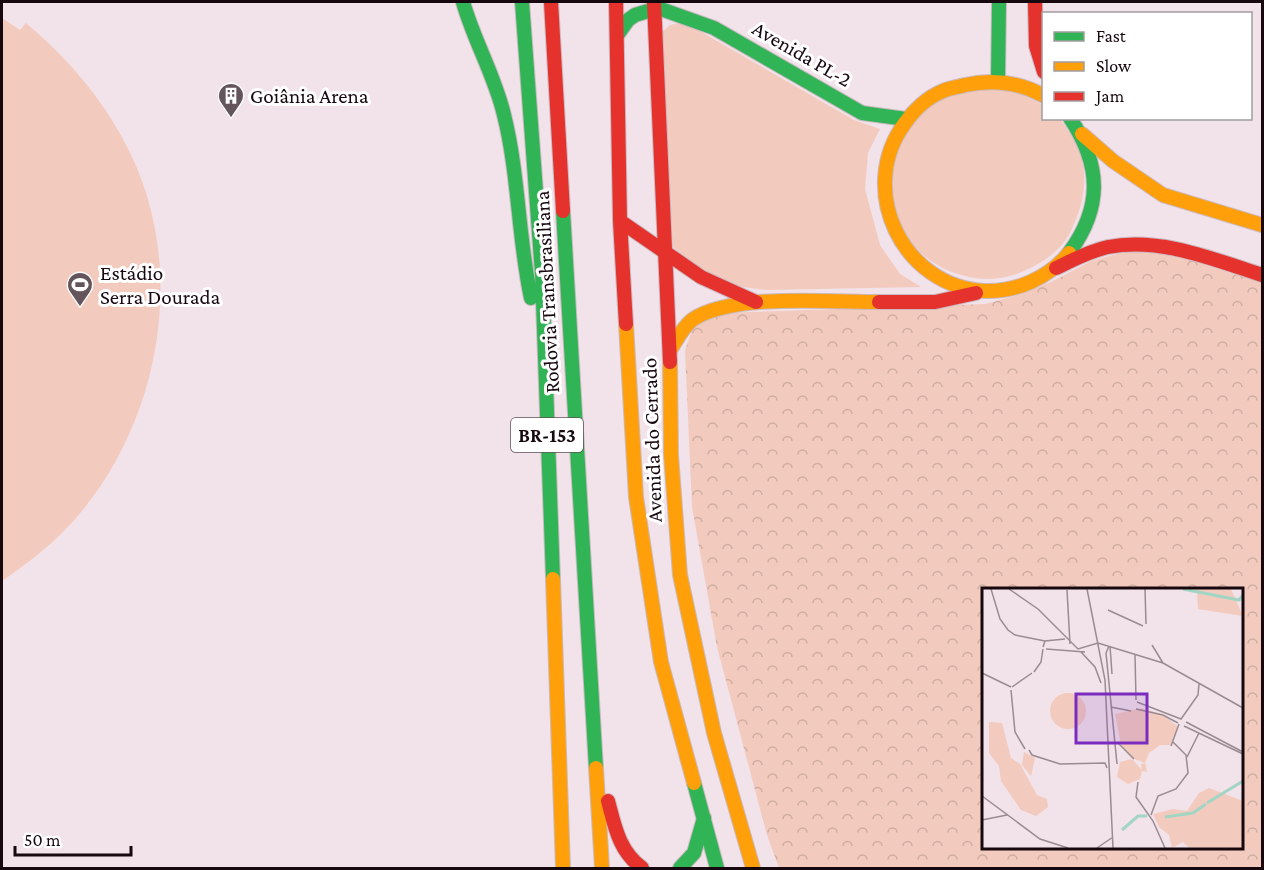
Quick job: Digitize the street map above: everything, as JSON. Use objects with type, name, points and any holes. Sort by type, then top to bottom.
[{"type":"main road","points":[[463,2],[468,20],[491,71],[504,113],[514,169],[525,271],[544,342]]},
{"type":"main road","name":"Rodovia Transbrasiliana","points":[[522,2],[541,261],[563,868]]},
{"type":"main road","name":"Rodovia Transbrasiliana","points":[[551,2],[602,868]]},
{"type":"main road","name":"Avenida do Cerrado","points":[[615,2],[618,34],[620,221],[636,497],[661,662],[717,868]]},
{"type":"main road","points":[[998,80],[999,2]]},
{"type":"main road","points":[[1035,2],[1034,34],[1042,68]]},
{"type":"main road","points":[[618,34],[628,20],[654,5]]},
{"type":"main road","name":"Avenida do Cerrado","points":[[654,5],[670,350],[671,455],[680,575],[714,733],[753,868]]},
{"type":"main road","name":"Avenida PL-2","points":[[654,5],[714,28],[862,113],[906,119]]},
{"type":"main road","points":[[694,8],[714,28]]},
{"type":"main road","points":[[983,292],[955,286],[928,273],[907,253],[892,229],[884,201],[883,172],[891,144],[906,119],[932,96],[963,83],[998,80],[1031,88],[1042,95]]},
{"type":"main road","points":[[1072,120],[1082,134],[1113,161],[1163,195],[1263,225]]},
{"type":"main road","points":[[1056,268],[1080,240],[1094,206],[1094,169],[1082,134]]},
{"type":"main road","points":[[620,221],[701,277],[756,302]]},
{"type":"main road","points":[[670,350],[689,322],[709,310],[756,302],[935,302],[1022,287],[1087,253],[1128,244],[1180,249],[1263,275]]},
{"type":"main road","points":[[596,755],[621,849],[630,860],[642,868]]},
{"type":"main road","points":[[680,868],[691,860],[697,849],[704,818]]},
{"type":"green space","name":"Estádio Serra Dourada","points":[[2,18],[20,30],[26,23],[68,63],[93,92],[124,141],[145,190],[157,242],[160,295],[155,349],[142,401],[121,450],[94,496],[59,536],[2,581]]},
{"type":"green space","points":[[684,22],[854,120],[880,129],[868,153],[865,189],[880,245],[900,274],[921,287],[766,290],[743,287],[709,276],[673,247],[661,33],[670,25]]},
{"type":"green space","points":[[1009,88],[1042,104],[1042,120],[1061,120],[1073,137],[1082,160],[1084,192],[1070,233],[1057,250],[1045,259],[1033,267],[1006,277],[984,279],[944,269],[924,255],[908,238],[897,217],[892,195],[892,172],[898,148],[911,125],[922,112],[935,101],[958,93]]},
{"type":"green space","points":[[1164,251],[1262,283],[1262,868],[779,868],[767,835],[717,647],[692,507],[685,350],[694,325],[721,313],[985,304],[1018,295],[1051,282],[1091,261],[1124,252]]},
{"type":"traffic: fast","points":[[463,2],[504,115],[513,160],[523,253],[531,298]]},
{"type":"traffic: fast","points":[[522,2],[542,273],[553,579]]},
{"type":"traffic: fast","points":[[998,80],[999,2]]},
{"type":"traffic: fast","points":[[618,34],[628,20],[635,15],[658,8],[714,28],[862,113],[906,119]]},
{"type":"traffic: fast","points":[[1069,253],[1088,219],[1094,186],[1088,152],[1071,120]]},
{"type":"traffic: fast","points":[[563,211],[596,768]]},
{"type":"traffic: fast","points":[[694,783],[717,868]]},
{"type":"traffic: fast","points":[[680,868],[694,853],[704,818]]},
{"type":"traffic: slow","points":[[1042,95],[1015,85],[986,82],[945,90],[922,104],[905,123],[891,149],[885,177],[887,204],[896,230],[910,253],[931,272],[956,285],[985,291],[1020,286],[1052,270],[1069,253]]},
{"type":"traffic: slow","points":[[1082,134],[1113,161],[1163,195],[1262,225]]},
{"type":"traffic: slow","points":[[670,350],[692,320],[709,311],[755,302],[879,302]]},
{"type":"traffic: slow","points":[[626,324],[636,497],[661,662],[694,783]]},
{"type":"traffic: slow","points":[[670,362],[671,455],[680,575],[714,733],[753,868]]},
{"type":"traffic: slow","points":[[553,579],[563,868]]},
{"type":"traffic: slow","points":[[596,768],[602,868]]},
{"type":"traffic: jam","points":[[551,2],[563,211]]},
{"type":"traffic: jam","points":[[616,2],[620,221],[626,324]]},
{"type":"traffic: jam","points":[[654,2],[670,362]]},
{"type":"traffic: jam","points":[[1035,2],[1036,46],[1042,66]]},
{"type":"traffic: jam","points":[[620,221],[701,277],[756,302]]},
{"type":"traffic: jam","points":[[1056,268],[1108,247],[1147,245],[1186,251],[1262,275]]},
{"type":"traffic: jam","points":[[879,302],[935,302],[976,293]]},
{"type":"traffic: jam","points":[[608,801],[623,846],[642,868]]},
{"type":"place","name":"Goiânia Arena","points":[[231,119]]},
{"type":"place","name":"Estádio Serra Dourada","points":[[80,308]]}]
